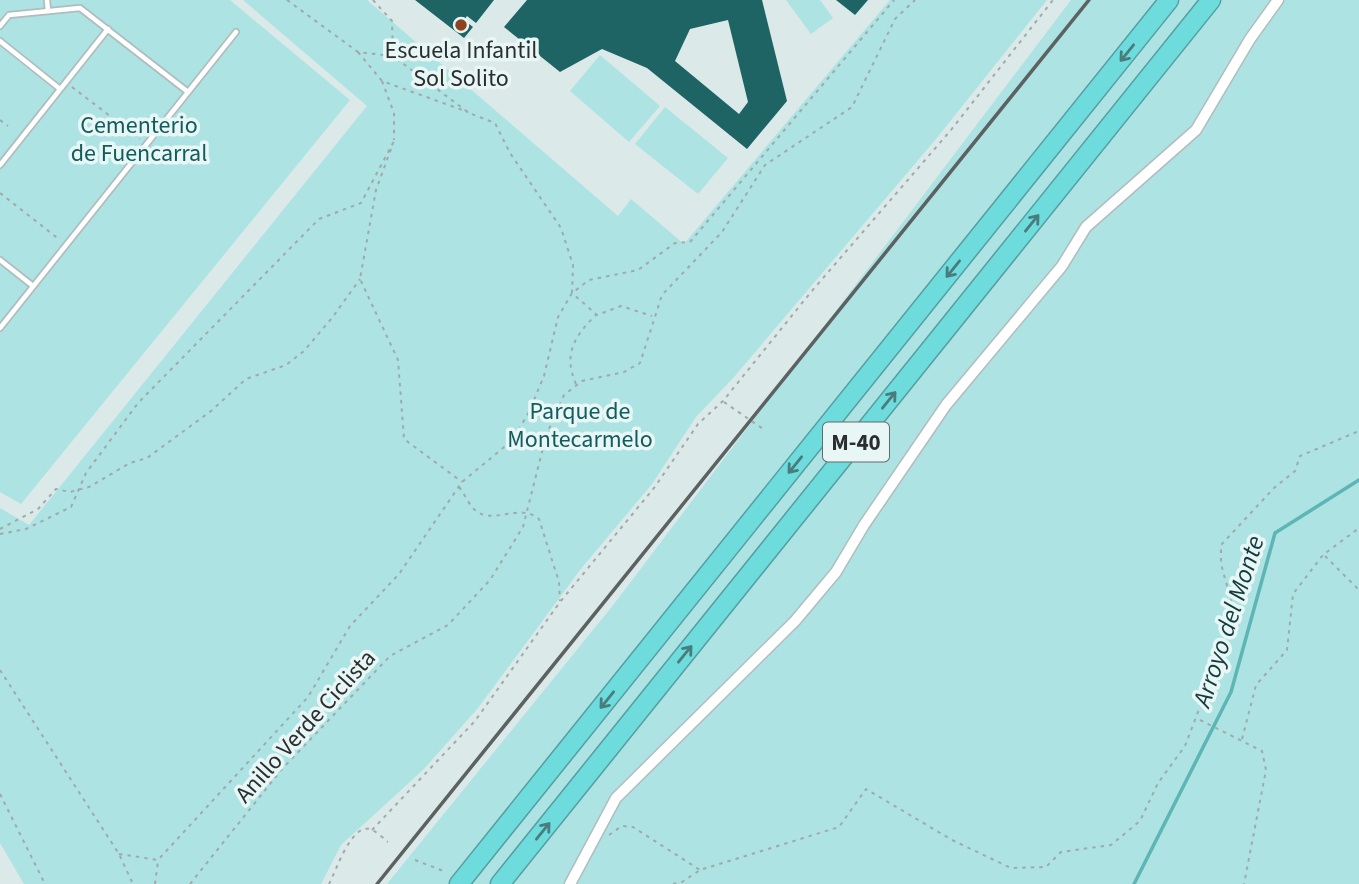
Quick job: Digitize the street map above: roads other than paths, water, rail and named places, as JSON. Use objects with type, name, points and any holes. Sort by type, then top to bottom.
[{"type":"highway","name":"M-40","points":[[452,878],[1169,0]]},
{"type":"highway","name":"M-40","points":[[500,884],[1212,0]]},
{"type":"street","points":[[570,884],[616,798],[795,621],[836,572],[864,524],[946,405],[1062,267],[1086,227],[1196,130],[1250,39],[1278,0]]},
{"type":"lane","points":[[47,0],[48,11]]},
{"type":"lane","points":[[0,26],[9,15],[80,8],[188,92]]},
{"type":"lane","points":[[0,164],[108,29]]},
{"type":"lane","points":[[0,328],[236,33]]},
{"type":"lane","points":[[0,41],[60,89]]},
{"type":"lane","points":[[0,260],[33,286]]},
{"type":"waterway","name":"Arroyo del Monte","points":[[1134,884],[1231,692],[1275,533],[1359,480]]},
{"type":"railway","points":[[377,884],[1089,0]]},
{"type":"place","name":"Escuela Infantil Sol Solito","points":[[461,25]]},
{"type":"park label","name":"Cementerio de Fuencarral","points":[[139,139]]},
{"type":"park label","name":"Parque de Montecarmelo","points":[[580,425]]}]
